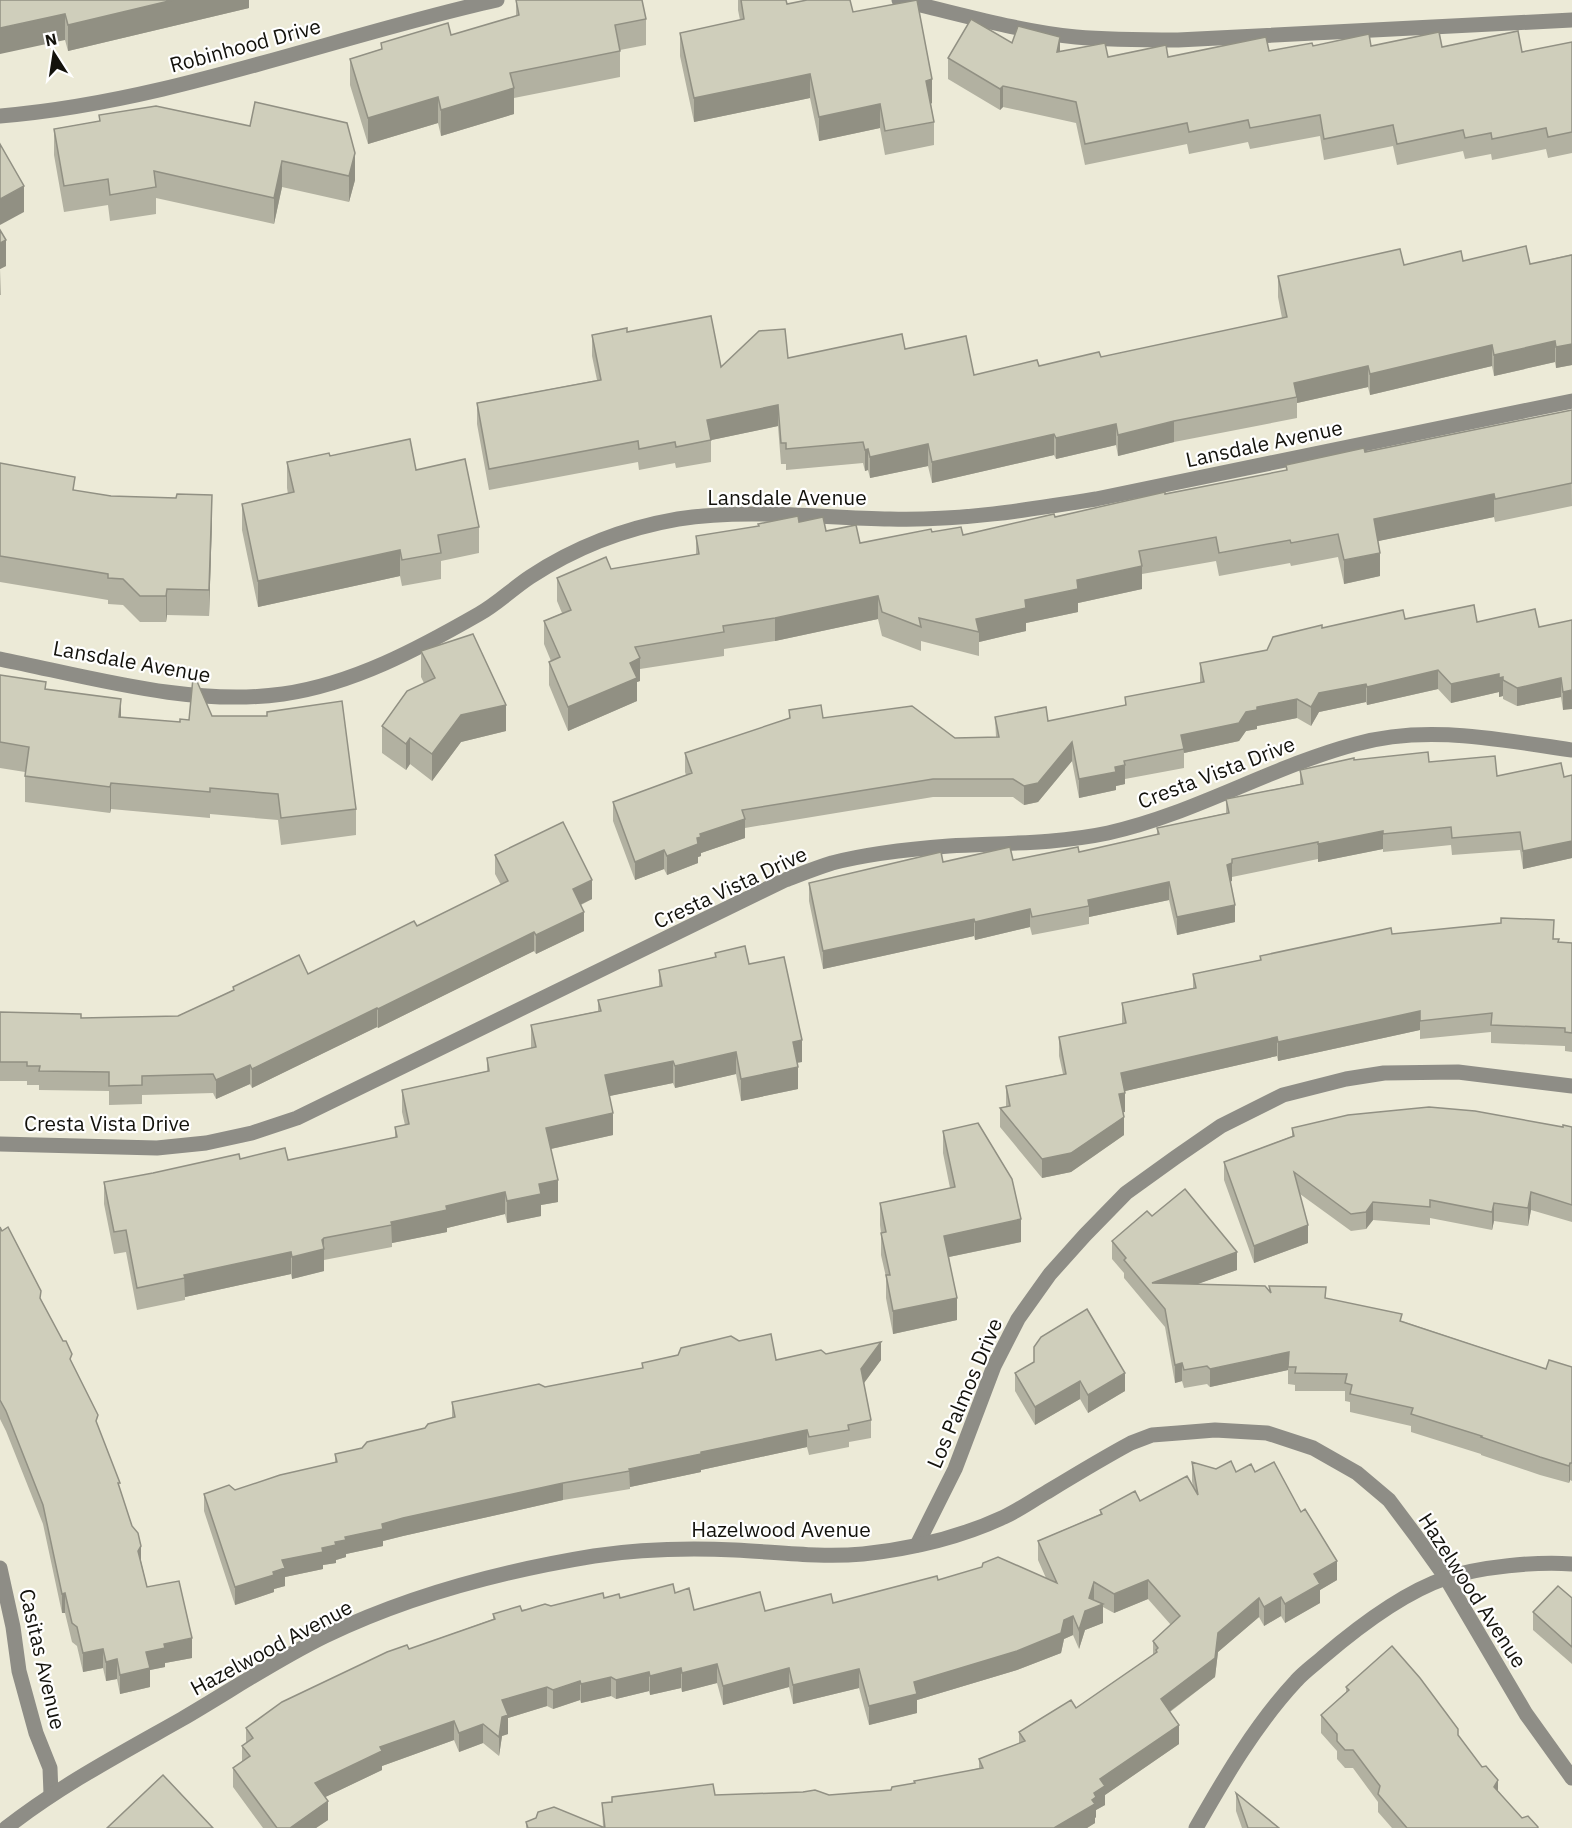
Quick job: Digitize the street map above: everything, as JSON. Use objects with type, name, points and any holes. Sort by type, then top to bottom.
[{"type":"street","name":"Robinhood Drive","points":[[0,116],[76,107],[153,91],[497,0]]},
{"type":"street","points":[[899,0],[1023,28],[1075,37],[1125,40],[1178,40],[1572,20]]},
{"type":"street","name":"Lansdale Avenue","points":[[0,659],[175,694],[230,698],[284,694],[335,682],[388,662],[436,639],[486,610],[531,577],[577,551],[637,529],[679,519],[741,514],[893,519],[957,518],[1024,511],[1096,499],[1572,401]]},
{"type":"street","name":"Cresta Vista Drive","points":[[0,1144],[157,1148],[206,1143],[252,1133],[297,1118],[785,880],[833,863],[885,853],[948,846],[1054,841],[1107,833],[1165,818],[1302,761],[1358,743],[1410,735],[1460,734],[1572,750]]},
{"type":"street","name":"Los Palmos Drive","points":[[917,1545],[955,1469],[994,1366],[1018,1319],[1050,1274],[1085,1234],[1126,1193],[1176,1157],[1221,1126],[1282,1095],[1346,1079],[1384,1073],[1458,1072],[1572,1086]]},
{"type":"street","name":"Hazelwood Avenue","points":[[6,1828],[51,1794],[263,1670],[325,1636],[392,1607],[460,1585],[526,1568],[598,1555],[665,1550],[732,1550],[801,1555],[861,1554],[917,1545],[960,1533],[1005,1516],[1122,1448],[1152,1435],[1215,1431],[1267,1434],[1312,1448],[1357,1473],[1389,1500],[1446,1578],[1526,1714],[1572,1778]]},
{"type":"street","points":[[1196,1828],[1225,1778],[1259,1727],[1296,1680],[1345,1639],[1395,1603],[1446,1578],[1509,1565],[1572,1564]]},
{"type":"street","name":"Casitas Avenue","points":[[0,1568],[13,1627],[19,1671],[36,1733],[50,1768],[51,1794]]},
{"type":"building","points":[[0,0],[173,0],[68,25],[65,14],[0,28]]},
{"type":"building","points":[[516,0],[642,0],[646,19],[615,25],[620,51],[510,73],[514,88],[441,110],[438,97],[368,118],[350,59],[382,49],[381,43],[448,23],[451,35],[519,15]]},
{"type":"building","points":[[741,0],[786,0],[787,4],[807,0],[850,0],[853,12],[917,0],[932,79],[926,81],[934,122],[885,131],[880,104],[819,117],[810,74],[694,98],[680,33],[744,19]]},
{"type":"building","points":[[971,19],[1012,43],[1018,26],[1060,37],[1057,52],[1105,43],[1108,57],[1166,45],[1168,57],[1266,37],[1269,51],[1312,43],[1313,46],[1369,34],[1371,46],[1439,32],[1442,47],[1518,31],[1522,52],[1572,42],[1572,132],[1548,137],[1546,128],[1492,139],[1491,133],[1465,138],[1463,130],[1397,144],[1393,125],[1324,139],[1320,115],[1250,128],[1248,120],[1189,132],[1187,123],[1085,144],[1076,102],[1003,86],[1000,89],[948,58]]},
{"type":"building","points":[[255,102],[347,123],[355,153],[349,176],[282,161],[274,198],[154,171],[156,187],[110,195],[108,179],[64,186],[54,129],[100,121],[99,115],[156,106],[250,126]]},
{"type":"building","points":[[0,144],[24,186],[0,199]]},
{"type":"building","points":[[0,230],[6,240],[0,243]]},
{"type":"building","points":[[1526,246],[1530,264],[1572,255],[1572,344],[1556,347],[1555,341],[1494,355],[1492,345],[1370,374],[1368,366],[1294,383],[1297,397],[1174,421],[1118,435],[1116,424],[1056,438],[1054,434],[932,462],[928,444],[870,457],[863,442],[786,449],[786,443],[781,443],[778,405],[707,420],[711,440],[676,447],[675,442],[639,449],[638,441],[489,469],[477,403],[601,380],[592,335],[627,328],[627,332],[711,316],[721,367],[759,331],[785,329],[788,358],[902,334],[905,349],[966,336],[974,375],[1037,360],[1039,366],[1099,352],[1101,357],[1287,317],[1278,276],[1400,249],[1404,265],[1461,251],[1463,261]]},
{"type":"building","points":[[1572,410],[1572,483],[1495,499],[1494,494],[1374,519],[1380,553],[1344,560],[1338,534],[1219,553],[1216,537],[1139,551],[1142,566],[1077,580],[1078,589],[1025,600],[1026,608],[976,619],[979,632],[919,618],[921,627],[882,612],[878,596],[775,618],[723,626],[724,632],[635,647],[640,658],[630,663],[637,678],[568,707],[549,662],[560,657],[544,621],[571,610],[557,578],[606,557],[611,569],[699,554],[696,536],[759,526],[758,524],[798,516],[799,522],[823,517],[826,531],[856,525],[860,543],[931,529],[932,532],[961,527],[963,535],[1054,514],[1055,517],[1165,492],[1165,494],[1287,470],[1286,465],[1364,448],[1365,452]]},
{"type":"building","points":[[410,439],[416,470],[465,459],[479,527],[438,535],[441,553],[402,560],[400,550],[258,581],[242,504],[294,492],[287,462],[329,453],[330,456]]},
{"type":"building","points":[[0,463],[75,477],[73,490],[111,496],[176,498],[177,494],[212,495],[209,590],[167,589],[166,596],[140,596],[123,579],[108,578],[108,574],[0,556]]},
{"type":"building","points":[[1474,605],[1477,622],[1535,609],[1539,627],[1572,620],[1572,690],[1563,692],[1561,678],[1517,688],[1503,680],[1503,677],[1499,678],[1499,674],[1451,684],[1438,670],[1367,687],[1366,684],[1319,693],[1311,707],[1297,699],[1257,707],[1257,710],[1246,712],[1239,723],[1181,735],[1184,749],[1124,761],[1125,765],[1115,767],[1116,772],[1079,779],[1072,742],[1038,783],[1024,786],[1013,779],[933,779],[742,810],[745,819],[700,834],[701,837],[697,838],[698,844],[667,856],[664,850],[635,862],[613,802],[692,773],[685,753],[790,718],[789,710],[821,705],[823,718],[912,706],[955,738],[999,737],[995,717],[1046,707],[1048,721],[1126,705],[1125,697],[1204,682],[1200,663],[1267,650],[1273,637],[1403,610],[1405,619]]},
{"type":"building","points":[[473,634],[506,705],[461,715],[432,754],[410,738],[406,744],[382,726],[407,691],[435,678],[421,651]]},
{"type":"building","points":[[0,675],[46,682],[45,689],[121,699],[119,717],[180,722],[180,719],[189,720],[193,678],[196,679],[212,716],[267,716],[267,712],[342,701],[356,809],[281,818],[278,794],[210,788],[210,792],[111,783],[110,787],[25,776],[29,747],[0,742]]},
{"type":"building","points":[[1428,752],[1429,762],[1495,756],[1497,776],[1561,763],[1564,777],[1572,775],[1572,841],[1523,851],[1520,832],[1452,838],[1451,827],[1383,834],[1383,831],[1232,859],[1232,863],[1227,865],[1235,905],[1177,917],[1169,882],[1088,900],[1089,906],[1032,917],[1030,909],[975,922],[974,919],[823,951],[809,883],[941,852],[943,862],[1010,847],[1013,860],[1078,847],[1079,852],[1159,834],[1157,828],[1229,813],[1226,799],[1303,784],[1300,770],[1354,758],[1354,760]]},
{"type":"building","points":[[563,822],[592,880],[573,889],[584,912],[536,935],[534,932],[252,1069],[250,1065],[216,1080],[213,1074],[142,1076],[142,1085],[109,1086],[109,1072],[39,1071],[40,1066],[27,1066],[27,1062],[0,1062],[0,1012],[81,1014],[81,1018],[178,1016],[234,990],[233,987],[299,955],[308,974],[414,921],[417,926],[508,881],[495,855]]},
{"type":"building","points":[[1501,918],[1554,920],[1553,939],[1559,939],[1558,942],[1572,943],[1572,1033],[1565,1032],[1565,1028],[1491,1025],[1492,1013],[1420,1021],[1420,1011],[1278,1042],[1277,1037],[1121,1073],[1125,1093],[1119,1094],[1124,1117],[1071,1153],[1042,1159],[1000,1108],[1010,1106],[1006,1086],[1066,1074],[1059,1037],[1126,1023],[1122,1003],[1196,988],[1193,974],[1261,960],[1260,956],[1391,928],[1392,934],[1501,923]]},
{"type":"building","points":[[745,946],[749,964],[784,957],[802,1040],[793,1042],[798,1067],[741,1079],[736,1052],[675,1066],[673,1061],[605,1075],[613,1113],[546,1128],[558,1180],[539,1184],[541,1194],[507,1201],[505,1192],[446,1206],[447,1210],[391,1222],[392,1225],[324,1238],[322,1240],[324,1249],[292,1257],[291,1252],[184,1275],[185,1278],[137,1288],[126,1230],[114,1232],[104,1182],[239,1154],[240,1159],[285,1148],[288,1160],[397,1137],[395,1127],[409,1124],[402,1090],[489,1071],[487,1058],[536,1047],[531,1025],[601,1011],[598,1000],[662,986],[659,970],[716,957],[715,953]]},
{"type":"building","points":[[1429,1107],[1475,1111],[1572,1127],[1572,1205],[1531,1192],[1528,1208],[1494,1203],[1492,1212],[1430,1200],[1430,1207],[1373,1202],[1366,1212],[1351,1214],[1294,1172],[1308,1225],[1254,1246],[1224,1162],[1294,1136],[1292,1128],[1348,1115]]},
{"type":"building","points":[[978,1123],[1012,1179],[1021,1219],[944,1236],[957,1298],[893,1311],[886,1275],[890,1275],[881,1233],[886,1232],[880,1203],[955,1187],[943,1131]]},
{"type":"building","points":[[1185,1189],[1237,1252],[1152,1283],[1265,1286],[1271,1293],[1269,1286],[1326,1287],[1325,1298],[1402,1314],[1400,1321],[1546,1369],[1549,1360],[1572,1367],[1572,1463],[1569,1466],[1411,1414],[1413,1408],[1350,1394],[1352,1385],[1345,1383],[1347,1374],[1295,1373],[1296,1367],[1288,1367],[1289,1352],[1210,1369],[1207,1366],[1184,1370],[1182,1363],[1175,1365],[1165,1309],[1124,1260],[1126,1258],[1112,1241],[1147,1211],[1152,1216]]},
{"type":"building","points":[[0,1227],[2,1231],[8,1227],[41,1291],[40,1298],[63,1341],[66,1341],[72,1354],[70,1359],[98,1415],[96,1421],[120,1483],[118,1483],[132,1526],[138,1533],[141,1546],[138,1551],[147,1587],[179,1581],[192,1638],[164,1644],[165,1648],[146,1652],[150,1668],[120,1675],[117,1659],[106,1662],[103,1649],[83,1653],[77,1627],[72,1623],[65,1593],[62,1594],[43,1505],[0,1400]]},
{"type":"building","points":[[1087,1309],[1125,1373],[1088,1395],[1080,1381],[1035,1407],[1015,1373],[1034,1362],[1034,1347],[1041,1337]]},
{"type":"building","points":[[771,1334],[776,1360],[821,1350],[826,1354],[881,1342],[861,1369],[871,1420],[848,1425],[849,1430],[809,1437],[807,1430],[701,1452],[701,1454],[629,1469],[630,1471],[563,1483],[403,1518],[382,1524],[383,1529],[345,1537],[346,1540],[335,1542],[336,1545],[322,1548],[323,1552],[282,1560],[285,1568],[273,1572],[274,1575],[235,1587],[204,1494],[229,1485],[235,1490],[280,1475],[337,1462],[335,1454],[362,1448],[367,1442],[425,1428],[428,1424],[455,1417],[452,1402],[539,1384],[545,1387],[643,1368],[642,1363],[678,1355],[681,1348],[731,1336],[739,1341]]},
{"type":"building","points":[[1231,1461],[1236,1472],[1251,1464],[1255,1472],[1274,1462],[1301,1512],[1305,1509],[1337,1561],[1314,1574],[1320,1584],[1285,1604],[1281,1597],[1264,1607],[1259,1598],[1218,1633],[1215,1658],[1161,1699],[1179,1725],[1100,1779],[1105,1786],[1094,1793],[1096,1797],[1092,1800],[1095,1804],[1054,1828],[605,1828],[602,1803],[612,1802],[612,1797],[713,1784],[715,1795],[815,1790],[829,1795],[891,1790],[892,1787],[915,1783],[914,1781],[983,1768],[979,1759],[1025,1741],[1019,1732],[1071,1700],[1076,1708],[1157,1652],[1158,1648],[1153,1641],[1180,1616],[1148,1580],[1114,1594],[1094,1582],[1089,1598],[1103,1604],[1085,1611],[1079,1630],[1073,1616],[1064,1620],[1061,1633],[1017,1651],[914,1682],[917,1694],[869,1706],[859,1669],[793,1685],[789,1668],[723,1686],[717,1664],[682,1673],[681,1668],[650,1676],[649,1672],[616,1680],[611,1677],[581,1684],[580,1681],[553,1690],[547,1687],[502,1700],[508,1715],[502,1717],[499,1737],[483,1724],[459,1733],[454,1721],[380,1747],[382,1751],[315,1783],[328,1801],[290,1828],[277,1828],[233,1768],[250,1756],[242,1746],[253,1738],[246,1728],[282,1702],[387,1652],[407,1645],[409,1649],[495,1619],[493,1614],[520,1606],[522,1611],[545,1604],[551,1606],[603,1593],[604,1598],[619,1594],[620,1598],[673,1584],[675,1593],[689,1588],[694,1610],[760,1592],[765,1611],[831,1594],[833,1603],[937,1576],[938,1580],[982,1567],[983,1563],[998,1557],[1057,1583],[1038,1541],[1102,1514],[1100,1510],[1135,1491],[1140,1501],[1187,1476],[1198,1495],[1192,1462],[1216,1469]]},
{"type":"building","points":[[1558,1586],[1572,1598],[1572,1647],[1533,1612]]},
{"type":"building","points":[[1392,1646],[1420,1678],[1458,1729],[1458,1735],[1482,1767],[1486,1766],[1498,1780],[1494,1787],[1522,1818],[1528,1816],[1538,1828],[1407,1828],[1378,1794],[1380,1786],[1353,1750],[1345,1750],[1337,1741],[1337,1734],[1321,1715],[1349,1690],[1346,1687]]},
{"type":"building","points":[[163,1775],[213,1828],[107,1828]]},
{"type":"building","points":[[1236,1793],[1279,1828],[1248,1828]]},
{"type":"building","points":[[554,1807],[605,1828],[528,1828],[526,1822],[536,1818],[538,1812]]}]
